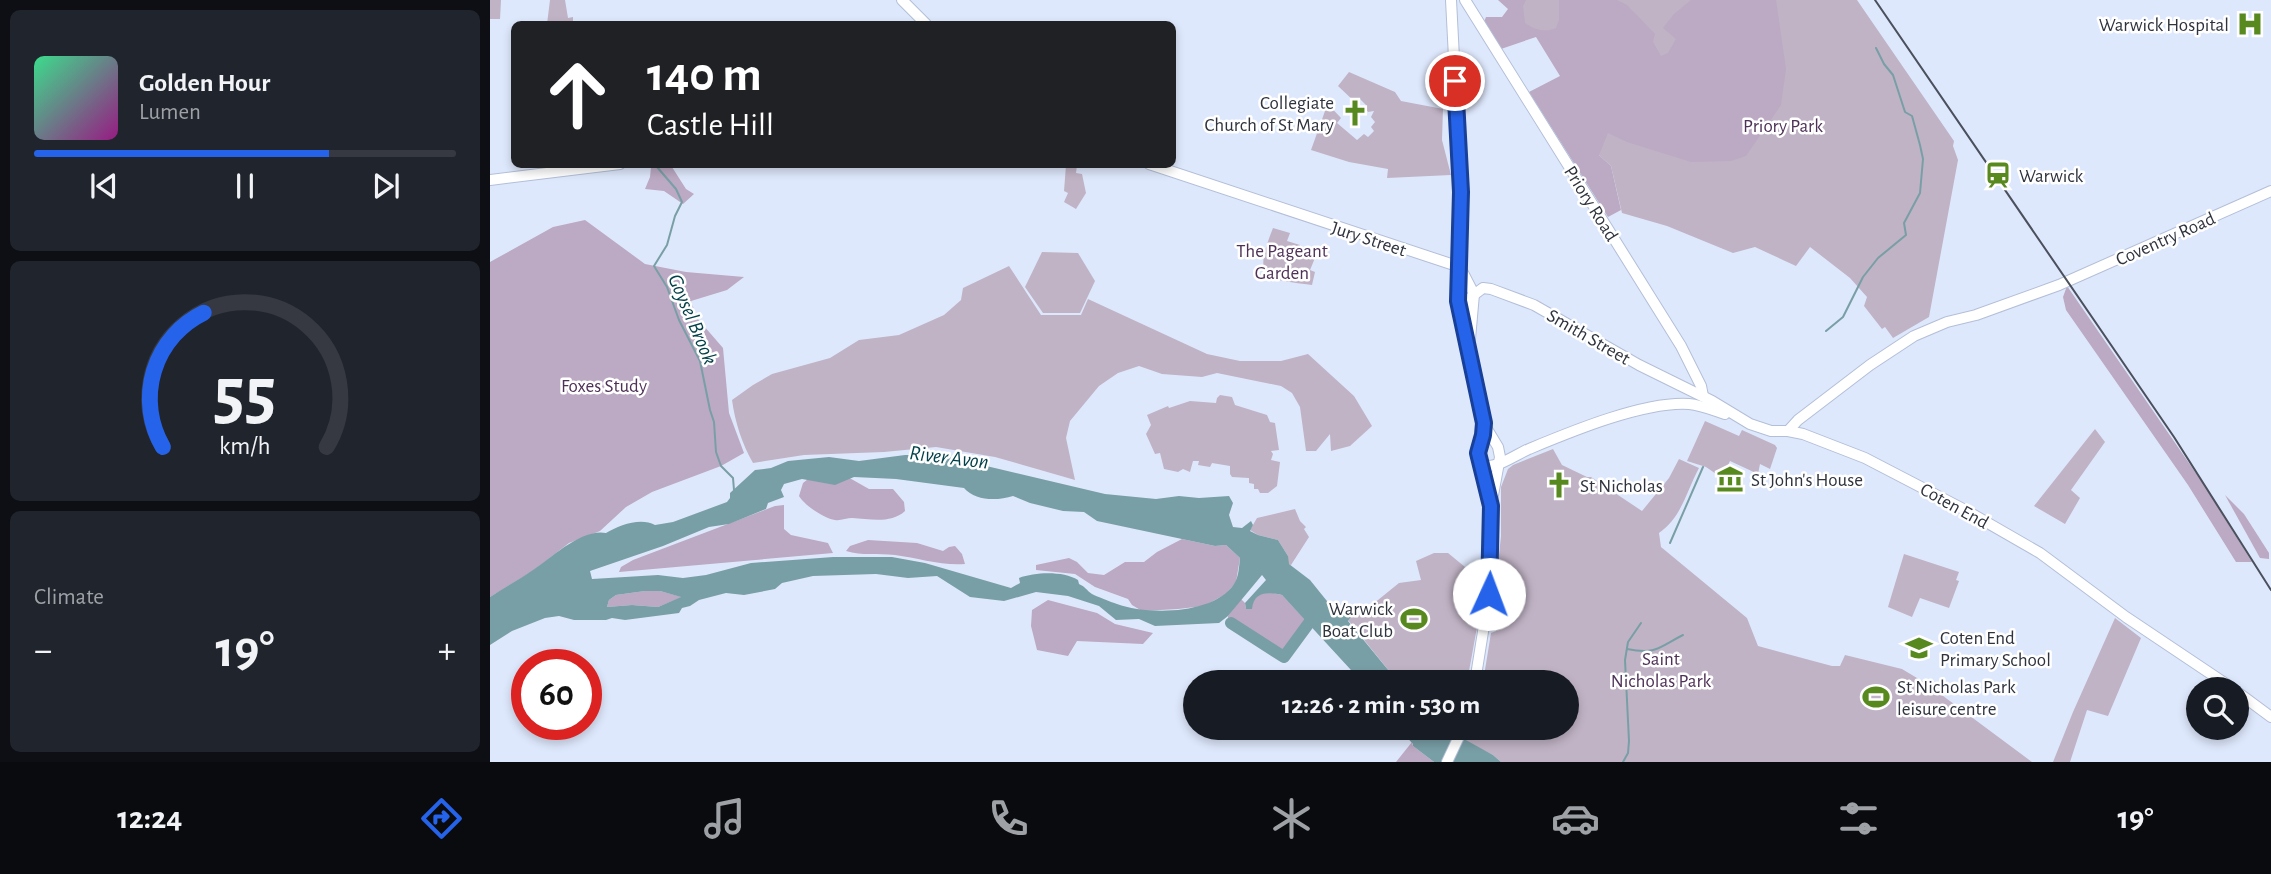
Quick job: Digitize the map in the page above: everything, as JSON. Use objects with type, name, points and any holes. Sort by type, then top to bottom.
[{"type":"main road","points":[[902,0],[923,21]]},
{"type":"main road","points":[[1469,8],[1451,3],[1461,192],[1458,301],[1484,423],[1478,458],[1491,506]]},
{"type":"main road","name":"Priory Road","points":[[1469,8],[1681,346],[1701,386],[1703,396]]},
{"type":"main road","points":[[490,180],[588,168]]},
{"type":"main road","name":"Jury Street","points":[[1161,168],[1460,267]]},
{"type":"main road","name":"Coventry Road","points":[[1788,431],[1798,420],[1905,341],[1947,322],[1983,313],[1993,314],[2028,303],[2059,285],[2271,191]]},
{"type":"main road","points":[[1460,267],[1475,294],[1469,354]]},
{"type":"main road","name":"Smith Street","points":[[1475,294],[1487,288],[1534,305],[1639,365],[1703,396],[1732,415]]},
{"type":"main road","points":[[1463,327],[1468,301],[1475,294]]},
{"type":"main road","points":[[1691,404],[1703,396]]},
{"type":"main road","points":[[1478,458],[1488,467],[1591,425],[1640,410],[1691,404],[1732,415]]},
{"type":"main road","name":"Coten End","points":[[1732,415],[1762,429],[1808,436],[1865,458],[1967,511],[2045,556],[2110,605],[2217,677]]},
{"type":"main road","points":[[1477,670],[1489,594],[1491,506],[1500,457],[1498,447],[1484,423]]},
{"type":"main road","name":"Coten End","points":[[2249,700],[2271,717]]},
{"type":"main road","points":[[1447,762],[1457,740]]},
{"type":"green space","points":[[490,0],[501,0],[500,19],[490,19]]},
{"type":"green space","points":[[550,0],[565,0],[568,18],[573,17],[573,21],[547,21]]},
{"type":"green space","points":[[1498,0],[1526,0],[1523,6],[1525,23],[1536,29],[1552,30],[1556,28],[1559,20],[1559,0],[1617,0],[1627,5],[1655,34],[1653,42],[1661,56],[1668,53],[1676,39],[1663,28],[1674,14],[1691,0],[1776,0],[1786,69],[1781,105],[1746,156],[1731,161],[1691,162],[1627,142],[1608,133],[1599,155],[1611,166],[1621,210],[1608,217],[1529,92],[1560,76],[1536,37],[1501,49],[1484,22],[1486,17],[1502,17],[1508,9]]},
{"type":"green space","name":"Priory Park","points":[[1517,0],[1857,0],[1954,141],[1958,160],[1929,317],[1893,338],[1885,327],[1882,329],[1864,306],[1867,297],[1850,278],[1810,247],[1796,266],[1755,247],[1733,253],[1667,226],[1622,213],[1611,166],[1599,155],[1564,78],[1538,35],[1507,12]]},
{"type":"green space","points":[[1349,72],[1395,92],[1401,101],[1443,109],[1442,140],[1451,175],[1387,178],[1388,169],[1349,162],[1311,150],[1325,111],[1324,100],[1341,118],[1337,123],[1357,140],[1364,134],[1368,137],[1374,131],[1371,127],[1375,122],[1371,117],[1374,111],[1368,112],[1360,99],[1356,103],[1338,86]]},
{"type":"green space","points":[[651,168],[673,168],[686,189],[694,194],[683,204],[664,191],[645,189]]},
{"type":"green space","points":[[1066,168],[1077,168],[1076,173],[1082,174],[1086,193],[1076,209],[1064,202],[1068,193],[1064,191]]},
{"type":"green space","name":"Foxes Study","points":[[585,220],[645,264],[686,272],[744,277],[727,290],[691,301],[697,318],[723,348],[729,413],[744,453],[721,466],[652,492],[626,507],[600,531],[569,543],[534,570],[490,597],[490,262],[553,227]]},
{"type":"green space","name":"The Pageant Garden","points":[[1273,228],[1290,233],[1287,241],[1300,245],[1299,251],[1315,258],[1310,270],[1315,272],[1312,285],[1282,281],[1267,273],[1264,258]]},
{"type":"green space","points":[[1042,252],[1078,253],[1095,281],[1080,313],[1043,313],[1025,287]]},
{"type":"green space","points":[[1009,266],[1041,315],[1081,315],[1088,299],[1207,354],[1240,361],[1281,361],[1308,354],[1354,396],[1372,426],[1350,446],[1331,451],[1330,434],[1316,451],[1306,451],[1300,407],[1292,393],[1281,386],[1217,373],[1202,377],[1162,374],[1139,366],[1118,373],[1099,386],[1070,421],[1066,438],[1075,480],[995,457],[936,447],[804,455],[753,463],[739,433],[732,400],[772,374],[830,358],[859,340],[899,335],[944,315],[961,300],[963,288]]},
{"type":"green space","points":[[2067,286],[2202,482],[2252,562],[2236,562],[2188,485],[2066,310],[2063,297]]},
{"type":"green space","points":[[1220,395],[1232,397],[1235,405],[1267,415],[1270,422],[1275,423],[1279,450],[1271,451],[1271,460],[1280,462],[1277,486],[1268,493],[1260,493],[1258,489],[1254,489],[1249,478],[1232,477],[1230,466],[1212,463],[1210,467],[1198,465],[1199,461],[1193,461],[1190,472],[1183,469],[1178,472],[1164,469],[1160,453],[1155,454],[1146,434],[1151,425],[1147,415],[1190,401],[1216,403]]},
{"type":"green space","points":[[1705,421],[1739,436],[1742,430],[1775,445],[1777,448],[1770,469],[1760,464],[1758,474],[1730,461],[1722,478],[1706,467],[1687,461]]},
{"type":"green space","points":[[2095,429],[2105,442],[2071,490],[2080,498],[2065,524],[2034,506]]},
{"type":"green space","name":"Saint Nicholas Park","points":[[1553,449],[1562,465],[1591,477],[1642,511],[1669,478],[1679,459],[1699,468],[1678,512],[1659,533],[1661,547],[1747,618],[1758,646],[1832,666],[1840,666],[1845,655],[1902,669],[1927,684],[2032,762],[1501,762],[1465,740],[1579,740],[1579,670],[1485,670],[1491,633],[1496,631],[1498,616],[1493,611],[1501,536],[1501,487],[1508,469]]},
{"type":"green space","points":[[812,476],[846,476],[869,489],[893,489],[904,502],[905,511],[887,519],[831,519],[810,507],[799,496],[803,483]]},
{"type":"green space","points":[[2225,495],[2244,514],[2269,553],[2269,559],[2260,558]]},
{"type":"green space","points":[[784,505],[784,529],[791,535],[828,543],[833,553],[619,572],[621,567],[633,560],[775,506]]},
{"type":"green space","points":[[1295,509],[1309,537],[1291,565],[1288,564],[1288,556],[1278,540],[1250,530],[1257,518]]},
{"type":"green space","points":[[1182,539],[1215,546],[1226,545],[1240,558],[1236,582],[1226,594],[1204,606],[1142,611],[1128,599],[1095,587],[1075,574],[1036,570],[1036,565],[1069,558],[1088,573],[1104,575],[1125,562],[1144,562]]},
{"type":"green space","points":[[868,540],[917,543],[943,551],[955,546],[962,554],[965,564],[846,551],[850,546]]},
{"type":"green space","name":"Warwick Boat Club","points":[[1434,553],[1448,553],[1482,581],[1469,670],[1388,670],[1348,620],[1352,615],[1357,617],[1399,583],[1421,580],[1416,561]]},
{"type":"green space","points":[[1904,554],[1959,572],[1956,580],[1959,581],[1949,608],[1920,598],[1912,617],[1888,607]]},
{"type":"green space","points":[[660,591],[682,597],[658,607],[607,607],[609,600],[616,595]]},
{"type":"green space","points":[[1269,592],[1282,595],[1311,626],[1287,662],[1228,624],[1228,616],[1241,599],[1246,609],[1258,595]]},
{"type":"green space","points":[[1048,600],[1097,613],[1115,624],[1153,633],[1143,644],[1077,641],[1068,656],[1037,650],[1031,626],[1032,610]]},
{"type":"green space","points":[[2115,618],[2141,638],[2108,716],[2087,710],[2070,762],[2053,762],[2073,712]]},
{"type":"green space","points":[[1412,742],[1413,746],[1434,762],[1396,762]]},
{"type":"shaded area","points":[[905,455],[940,455],[1105,494],[1156,499],[1229,496],[1233,503],[1229,515],[1233,527],[1242,528],[1251,521],[1253,525],[1250,531],[1278,540],[1288,556],[1289,564],[1310,580],[1335,611],[1341,613],[1349,607],[1352,615],[1348,621],[1388,670],[1351,670],[1282,595],[1262,594],[1253,603],[1252,609],[1246,609],[1245,603],[1266,580],[1262,575],[1219,623],[1155,626],[1139,619],[1116,620],[1099,606],[1068,596],[1036,592],[1004,601],[970,597],[937,576],[908,578],[876,574],[813,576],[782,583],[775,589],[744,595],[726,593],[699,600],[682,608],[679,613],[625,620],[574,620],[559,616],[545,618],[512,631],[490,645],[490,597],[577,539],[606,533],[630,523],[655,525],[673,522],[727,502],[730,493],[755,470],[771,468],[788,461],[829,457],[859,461]],"holes":[[[854,477],[896,479],[964,488],[987,499],[1013,496],[1063,511],[1084,512],[1097,521],[1215,546],[1226,545],[1240,558],[1238,575],[1234,584],[1212,602],[1162,611],[1130,608],[1114,603],[1092,594],[1079,584],[1078,580],[1065,575],[1049,573],[1026,576],[1019,578],[1020,583],[1011,588],[925,563],[892,557],[833,557],[751,563],[683,578],[658,575],[592,579],[590,571],[766,509],[768,503],[784,497],[781,490],[784,484],[802,479],[835,485]],[[660,591],[681,597],[658,607],[607,607],[609,600],[616,595]]]},
{"type":"shaded area","points":[[1409,740],[1466,740],[1501,762],[1434,762]]},
{"type":"waterway","points":[[1826,331],[1843,317],[1863,277],[1878,258],[1906,235],[1904,223],[1920,193],[1923,159],[1912,116],[1905,112],[1893,75],[1876,48]]},
{"type":"waterway","name":"Goysel Brook","points":[[658,168],[676,189],[682,202],[667,245],[654,266],[667,287],[679,320],[700,361],[714,422],[716,452],[721,466],[733,478],[734,490]]},
{"type":"waterway","points":[[1670,543],[1703,467]]},
{"type":"waterway","points":[[1231,623],[1284,657],[1317,612]]},
{"type":"waterway","points":[[1623,762],[1628,753],[1629,741],[1625,660],[1628,642],[1641,623]]},
{"type":"waterway","points":[[1627,649],[1652,650],[1683,635]]},
{"type":"railway","points":[[1875,0],[2174,437],[2271,590]]},
{"type":"place","name":"Warwick Hospital","points":[[2250,24]]},
{"type":"place","name":"Collegiate Church of St Mary","points":[[1355,113]]},
{"type":"place","name":"Warwick","points":[[1998,175]]},
{"type":"place","name":"St John's House","points":[[1730,479]]},
{"type":"place","name":"St Nicholas","points":[[1559,485]]},
{"type":"place","name":"Warwick Boat Club","points":[[1414,619]]},
{"type":"place","name":"Coten End Primary School","points":[[1919,648]]},
{"type":"place","name":"St Nicholas Park leisure centre","points":[[1876,697]]},
{"type":"route","points":[[1455,81],[1461,192],[1458,301],[1484,423],[1478,453],[1491,506],[1489,594]]},
{"type":"water label","name":"River Avon","points":[[949,457]]}]
